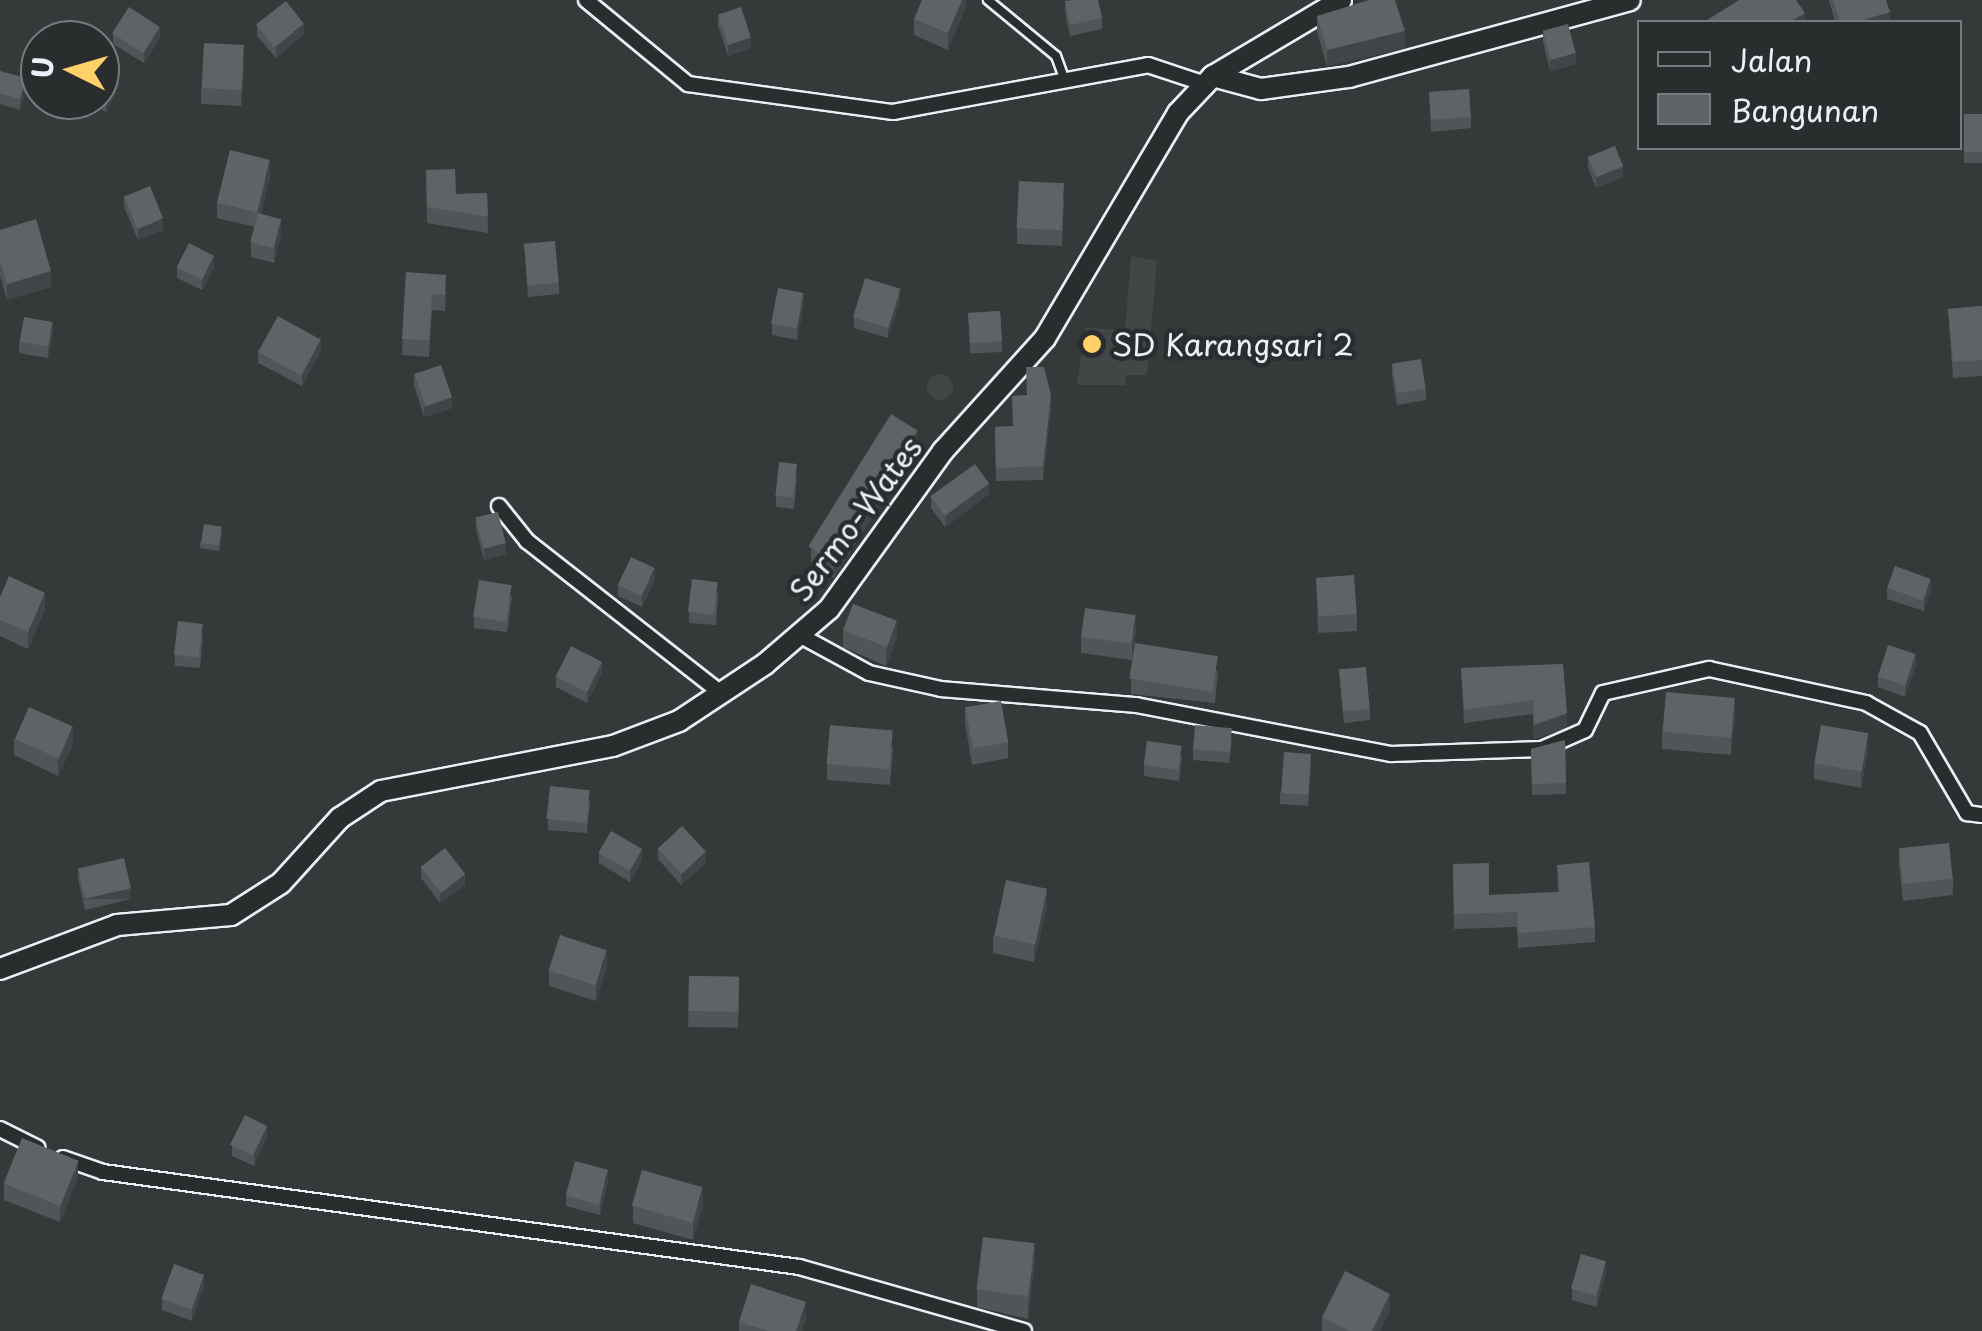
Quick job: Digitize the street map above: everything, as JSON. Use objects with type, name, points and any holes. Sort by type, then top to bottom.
[{"type":"main road","name":"Sermo-Wates","points":[[0,969],[46,944],[117,925],[214,921],[281,883],[340,818],[381,791],[564,761],[655,732],[722,694],[803,636],[942,451],[1045,338],[1161,136],[1209,80],[1341,0]]},
{"type":"main road","points":[[1209,80],[1261,89],[1350,77],[1630,0]]},
{"type":"street","points":[[586,0],[688,84],[893,112],[1148,65],[1209,80]]},
{"type":"street","points":[[500,506],[527,542],[722,694]]},
{"type":"street","points":[[803,636],[868,674],[941,689],[1136,705],[1390,754],[1542,749],[1585,730],[1603,693],[1709,668],[1866,703],[1920,733],[1967,814],[1982,815]]},
{"type":"street","points":[[0,1130],[103,1172],[798,1267],[1024,1331]]},
{"type":"lane","points":[[988,0],[1056,56],[1066,82]]},
{"type":"shaded area","points":[[1131,256],[1157,261],[1147,375],[1126,375],[1125,385],[1077,385],[1085,328],[1125,330]]},
{"type":"shaded area","points":[[940,374],[949,378],[953,387],[949,396],[940,400],[931,396],[927,387],[931,378]]},
{"type":"building","points":[[922,0],[962,0],[948,33],[914,19]]},
{"type":"building","points":[[1098,0],[1102,18],[1070,25],[1065,1]]},
{"type":"building","points":[[1369,0],[1395,0],[1405,31],[1327,50],[1317,16]]},
{"type":"building","points":[[1739,0],[1796,0],[1805,13],[1793,20],[1707,20]]},
{"type":"building","points":[[1833,0],[1886,0],[1890,12],[1863,20],[1839,20]]},
{"type":"building","points":[[286,1],[304,24],[274,47],[256,24]]},
{"type":"building","points":[[129,7],[160,27],[143,53],[120,38],[120,21]]},
{"type":"building","points":[[741,7],[751,37],[728,45],[718,14]]},
{"type":"building","points":[[1568,24],[1576,53],[1551,60],[1543,31]]},
{"type":"building","points":[[204,43],[244,45],[242,90],[202,88]]},
{"type":"building","points":[[0,71],[20,76],[20,99],[0,93]]},
{"type":"building","points":[[1469,89],[1471,117],[1431,120],[1429,92]]},
{"type":"building","points":[[1964,114],[1982,114],[1982,152],[1964,152]]},
{"type":"building","points":[[1615,146],[1623,166],[1596,177],[1588,157]]},
{"type":"building","points":[[230,150],[270,160],[257,212],[217,202]]},
{"type":"building","points":[[455,169],[456,194],[487,193],[488,217],[427,207],[426,170]]},
{"type":"building","points":[[1019,181],[1064,183],[1061,230],[1017,228]]},
{"type":"building","points":[[150,186],[163,218],[137,229],[124,196]]},
{"type":"building","points":[[258,213],[281,219],[273,248],[250,242]]},
{"type":"building","points":[[36,219],[51,271],[7,284],[0,260],[0,230]]},
{"type":"building","points":[[555,241],[559,283],[528,286],[524,244]]},
{"type":"building","points":[[189,243],[214,256],[202,280],[177,267]]},
{"type":"building","points":[[406,272],[446,275],[445,295],[432,294],[429,340],[402,339]]},
{"type":"building","points":[[865,278],[900,289],[888,328],[853,317]]},
{"type":"building","points":[[778,288],[804,293],[797,328],[771,323]]},
{"type":"building","points":[[1982,306],[1982,360],[1953,362],[1948,309]]},
{"type":"building","points":[[1000,311],[1002,341],[970,343],[968,313]]},
{"type":"building","points":[[278,316],[321,340],[301,376],[258,352]]},
{"type":"building","points":[[24,317],[53,322],[48,347],[20,342]]},
{"type":"building","points":[[1421,359],[1426,389],[1397,393],[1392,364]]},
{"type":"building","points":[[441,365],[452,397],[426,406],[415,374]]},
{"type":"building","points":[[1026,367],[1044,367],[1051,395],[1043,466],[996,468],[995,427],[1013,426],[1012,396],[1027,395]]},
{"type":"building","points":[[891,414],[917,430],[835,563],[808,546]]},
{"type":"building","points":[[779,462],[797,464],[793,498],[775,496]]},
{"type":"building","points":[[975,464],[989,483],[945,516],[931,496]]},
{"type":"building","points":[[498,512],[506,543],[483,549],[476,518]]},
{"type":"building","points":[[204,524],[222,527],[219,546],[201,543]]},
{"type":"building","points":[[631,557],[655,568],[641,596],[618,585]]},
{"type":"building","points":[[1895,566],[1931,579],[1923,601],[1887,588]]},
{"type":"building","points":[[1354,575],[1357,614],[1319,617],[1316,578]]},
{"type":"building","points":[[9,576],[45,593],[28,632],[0,620],[0,597]]},
{"type":"building","points":[[692,579],[718,582],[714,615],[688,612]]},
{"type":"building","points":[[479,580],[512,585],[506,622],[473,617]]},
{"type":"building","points":[[853,604],[897,621],[887,647],[843,630]]},
{"type":"building","points":[[1085,608],[1136,615],[1131,644],[1081,637]]},
{"type":"building","points":[[178,621],[203,624],[199,658],[174,655]]},
{"type":"building","points":[[1135,643],[1218,656],[1212,692],[1129,679]]},
{"type":"building","points":[[1888,645],[1916,654],[1905,685],[1878,676]]},
{"type":"building","points":[[571,646],[602,662],[587,692],[556,676]]},
{"type":"building","points":[[1563,664],[1567,713],[1534,725],[1533,700],[1464,710],[1461,668]]},
{"type":"building","points":[[1366,667],[1370,709],[1343,711],[1339,669]]},
{"type":"building","points":[[1666,692],[1735,698],[1731,738],[1663,732]]},
{"type":"building","points":[[1001,701],[1008,742],[973,749],[966,707]]},
{"type":"building","points":[[29,707],[73,727],[59,758],[15,739]]},
{"type":"building","points":[[830,725],[893,730],[889,769],[827,764]]},
{"type":"building","points":[[1195,725],[1232,728],[1230,752],[1193,749]]},
{"type":"building","points":[[1821,725],[1868,733],[1861,772],[1814,763]]},
{"type":"building","points":[[1565,740],[1566,783],[1532,784],[1531,749]]},
{"type":"building","points":[[1147,741],[1182,746],[1178,770],[1144,765]]},
{"type":"building","points":[[1284,752],[1311,754],[1308,795],[1281,793]]},
{"type":"building","points":[[550,786],[590,790],[586,823],[547,819]]},
{"type":"building","points":[[682,826],[706,852],[682,874],[658,849]]},
{"type":"building","points":[[611,831],[642,849],[630,871],[598,853]]},
{"type":"building","points":[[1949,843],[1953,879],[1903,884],[1899,848]]},
{"type":"building","points":[[445,848],[465,874],[441,893],[421,867]]},
{"type":"building","points":[[124,858],[131,888],[85,899],[78,869]]},
{"type":"building","points":[[1589,862],[1595,927],[1518,933],[1517,912],[1454,914],[1453,864],[1489,863],[1489,895],[1560,892],[1557,865]]},
{"type":"building","points":[[1006,880],[1047,889],[1035,944],[994,936]]},
{"type":"building","points":[[560,935],[607,950],[595,985],[549,970]]},
{"type":"building","points":[[689,976],[739,977],[738,1012],[688,1011]]},
{"type":"building","points":[[245,1115],[267,1126],[252,1156],[230,1144]]},
{"type":"building","points":[[22,1138],[79,1161],[60,1206],[4,1183]]},
{"type":"building","points":[[575,1161],[608,1170],[599,1205],[566,1196]]},
{"type":"building","points":[[642,1170],[703,1187],[692,1223],[632,1206]]},
{"type":"building","points":[[983,1237],[1035,1243],[1028,1296],[977,1290]]},
{"type":"building","points":[[1581,1254],[1606,1261],[1596,1296],[1571,1289]]},
{"type":"building","points":[[174,1264],[204,1275],[191,1310],[161,1299]]},
{"type":"building","points":[[1345,1271],[1390,1294],[1372,1331],[1350,1331],[1322,1317]]},
{"type":"building","points":[[751,1284],[806,1302],[796,1331],[768,1331],[739,1322]]},
{"type":"place","name":"SD Karangsari 2","points":[[1092,344]]}]
